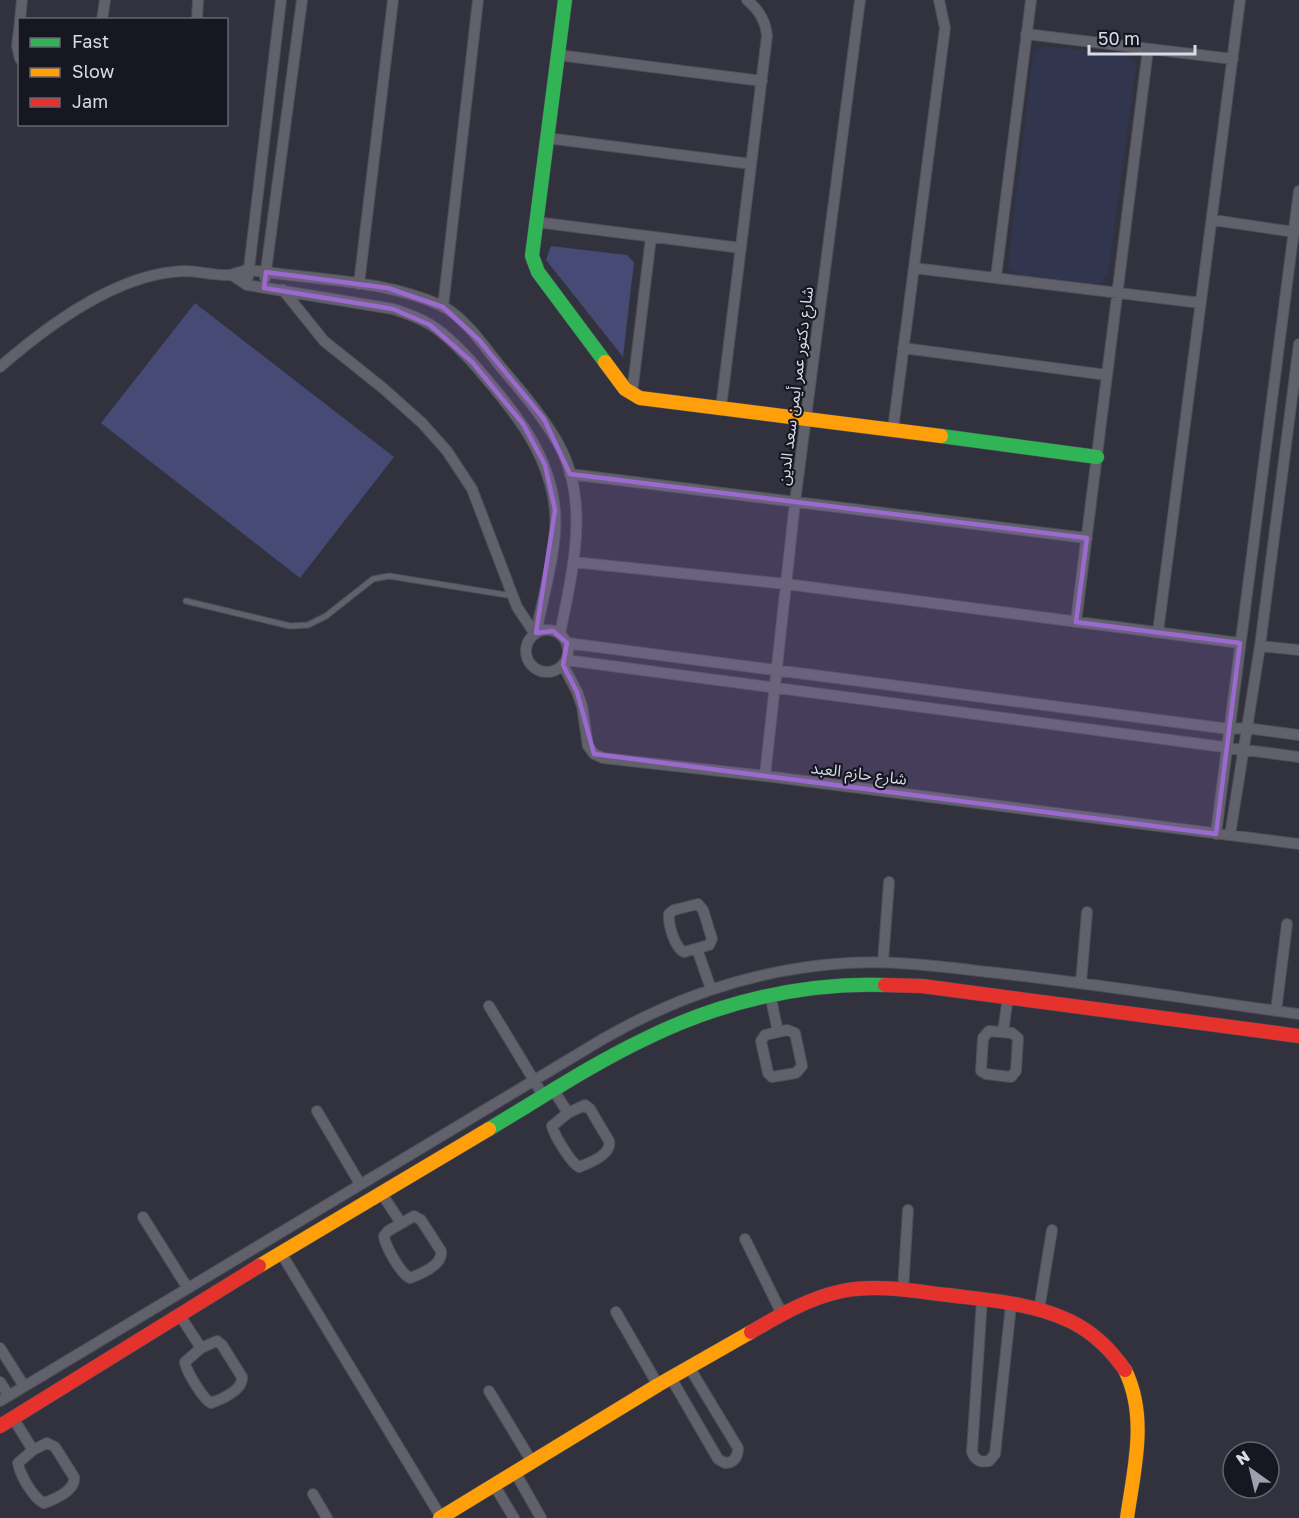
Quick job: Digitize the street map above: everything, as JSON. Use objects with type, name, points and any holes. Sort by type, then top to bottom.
[{"type":"street","points":[[20,18],[22,0]]},
{"type":"street","points":[[102,18],[105,0]]},
{"type":"street","points":[[197,18],[198,0]]},
{"type":"street","points":[[246,285],[281,0]]},
{"type":"street","points":[[264,288],[302,0]]},
{"type":"street","points":[[359,284],[393,0]]},
{"type":"street","points":[[443,307],[478,0]]},
{"type":"street","points":[[565,0],[532,256],[538,272],[625,389],[640,398],[893,429],[1097,458]]},
{"type":"street","points":[[721,408],[767,36],[766,26],[754,6],[747,0]]},
{"type":"street","name":"شارع دكتور عمر أيمن سعد الدين","points":[[765,776],[795,502],[860,0]]},
{"type":"street","points":[[893,429],[945,28],[939,0]]},
{"type":"street","points":[[996,278],[1031,0]]},
{"type":"street","points":[[1158,632],[1240,0]]},
{"type":"street","points":[[1026,34],[1233,59]]},
{"type":"street","points":[[1076,622],[1148,49]]},
{"type":"street","points":[[558,55],[762,81]]},
{"type":"street","points":[[547,138],[751,164]]},
{"type":"street","points":[[1216,834],[1299,191]]},
{"type":"street","points":[[1213,220],[1294,232]]},
{"type":"street","points":[[536,222],[741,248]]},
{"type":"street","points":[[632,394],[651,237]]},
{"type":"street","points":[[914,268],[1201,303]]},
{"type":"street","points":[[0,367],[38,336],[77,310],[119,288],[154,275],[184,271],[232,275],[248,270],[359,284],[407,293],[443,307],[479,340],[544,419],[559,445],[570,474],[576,518],[564,639],[568,655],[564,663],[552,671],[545,672],[532,666],[526,653],[526,646],[536,633],[555,533],[555,510],[544,465],[535,444],[517,416],[472,362],[446,336],[430,325],[393,309],[246,285],[232,275]]},
{"type":"street","points":[[283,290],[324,341],[422,423],[447,451],[472,489],[520,612],[536,633]]},
{"type":"street","points":[[1230,835],[1260,645],[1299,344]]},
{"type":"street","points":[[903,348],[1107,375]]},
{"type":"street","points":[[570,474],[1087,538]]},
{"type":"street","points":[[573,562],[786,584],[1240,643]]},
{"type":"street","points":[[536,633],[544,630],[564,639],[776,670],[1229,729],[1246,728],[1299,735]]},
{"type":"street","points":[[1260,645],[1299,650]]},
{"type":"street","points":[[564,663],[774,687],[1299,757]]},
{"type":"street","name":"شارع حازم العبد","points":[[564,663],[580,699],[586,721],[588,746],[594,754],[603,758],[765,776],[1299,844]]},
{"type":"street","points":[[883,962],[889,882]]},
{"type":"street","points":[[698,904],[703,910],[712,939],[709,945],[697,949],[684,952],[679,950],[669,920],[669,914],[674,910],[698,904]]},
{"type":"street","points":[[1081,983],[1087,912]]},
{"type":"street","points":[[1276,1011],[1287,924]]},
{"type":"street","points":[[697,949],[711,989]]},
{"type":"street","points":[[0,1382],[4,1399],[626,1025],[711,989],[753,977],[806,967],[883,962],[1081,983],[1299,1014]]},
{"type":"street","points":[[0,1426],[179,1314],[612,1056],[664,1029],[719,1008],[770,994],[805,988],[864,983],[922,986],[1299,1036]]},
{"type":"street","points":[[770,994],[778,1032]]},
{"type":"street","points":[[1160,1017],[1161,995]]},
{"type":"street","points":[[1003,1032],[1008,997]]},
{"type":"street","points":[[489,1006],[534,1080],[568,1113]]},
{"type":"street","points":[[790,1030],[795,1033],[802,1066],[796,1073],[775,1077],[768,1073],[761,1041],[765,1035],[778,1032],[790,1030]]},
{"type":"street","points":[[989,1031],[1003,1032],[1015,1034],[1018,1038],[1016,1071],[1011,1077],[986,1074],[980,1068],[984,1035],[989,1031]]},
{"type":"street","points":[[582,1105],[588,1107],[610,1144],[607,1151],[579,1167],[573,1163],[552,1129],[554,1123],[568,1113],[582,1105]]},
{"type":"street","points":[[317,1111],[360,1184]]},
{"type":"street","points":[[382,1194],[401,1223]]},
{"type":"street","points":[[903,1290],[908,1210]]},
{"type":"street","points":[[414,1216],[420,1217],[442,1254],[439,1262],[410,1278],[404,1274],[384,1239],[386,1233],[401,1223],[414,1216]]},
{"type":"street","points":[[143,1217],[187,1287]]},
{"type":"street","points":[[1039,1310],[1052,1230]]},
{"type":"street","points":[[745,1239],[782,1314]]},
{"type":"street","points":[[281,1253],[440,1517],[665,1381],[782,1314],[832,1293],[870,1288],[982,1299],[1039,1310],[1063,1318],[1091,1333],[1117,1357],[1130,1380],[1138,1405],[1139,1423],[1127,1518]]},
{"type":"street","points":[[982,1299],[972,1452],[976,1460],[980,1462],[989,1461],[994,1454],[1011,1305]]},
{"type":"street","points":[[616,1312],[718,1459],[725,1463],[734,1461],[737,1458],[738,1449],[689,1367]]},
{"type":"street","points":[[179,1314],[201,1348]]},
{"type":"street","points":[[214,1341],[220,1343],[242,1379],[239,1387],[212,1403],[205,1398],[185,1365],[186,1359],[201,1348],[214,1341]]},
{"type":"street","points":[[0,1348],[24,1386]]},
{"type":"street","points":[[489,1391],[532,1462]]},
{"type":"street","points":[[13,1418],[33,1450]]},
{"type":"street","points":[[47,1443],[53,1444],[75,1480],[72,1487],[44,1503],[38,1499],[18,1466],[20,1460],[33,1450],[47,1443]]},
{"type":"street","points":[[514,1472],[541,1518]]},
{"type":"street","points":[[494,1485],[514,1518]]},
{"type":"street","points":[[314,1494],[327,1518]]},
{"type":"lane","points":[[186,601],[290,626],[299,626],[309,625],[326,616],[373,579],[389,576],[513,596]]},
{"type":"highlighted area","points":[[266,272],[388,288],[443,307],[479,340],[544,419],[570,474],[1087,538],[1076,622],[1240,643],[1216,834],[594,754],[577,692],[563,665],[567,643],[553,631],[536,633],[555,510],[545,465],[523,424],[472,362],[430,325],[393,309],[264,288]]},
{"type":"shaded area","points":[[1042,46],[1126,54],[1136,66],[1108,274],[1100,283],[1016,274],[1008,265],[1033,56],[1036,49]]},
{"type":"shaded area","points":[[551,246],[627,255],[634,262],[623,357],[546,260]]},
{"type":"shaded area","points":[[195,303],[394,457],[300,578],[101,423]]},
{"type":"traffic: fast","points":[[565,0],[532,256],[538,272],[605,362]]},
{"type":"traffic: fast","points":[[941,436],[1097,457]]},
{"type":"traffic: fast","points":[[489,1129],[606,1059],[675,1025],[704,1014],[793,991],[824,987],[885,985]]},
{"type":"traffic: slow","points":[[605,362],[625,389],[640,398],[941,436]]},
{"type":"traffic: slow","points":[[259,1266],[489,1129]]},
{"type":"traffic: slow","points":[[440,1518],[658,1385],[751,1332]]},
{"type":"traffic: slow","points":[[1125,1370],[1132,1388],[1138,1425],[1136,1462],[1127,1518]]},
{"type":"traffic: jam","points":[[885,985],[922,986],[1299,1036]]},
{"type":"traffic: jam","points":[[0,1426],[259,1266]]},
{"type":"traffic: jam","points":[[751,1332],[795,1308],[830,1294],[868,1288],[908,1290],[1011,1303],[1042,1310],[1072,1322],[1095,1337],[1125,1370]]}]
